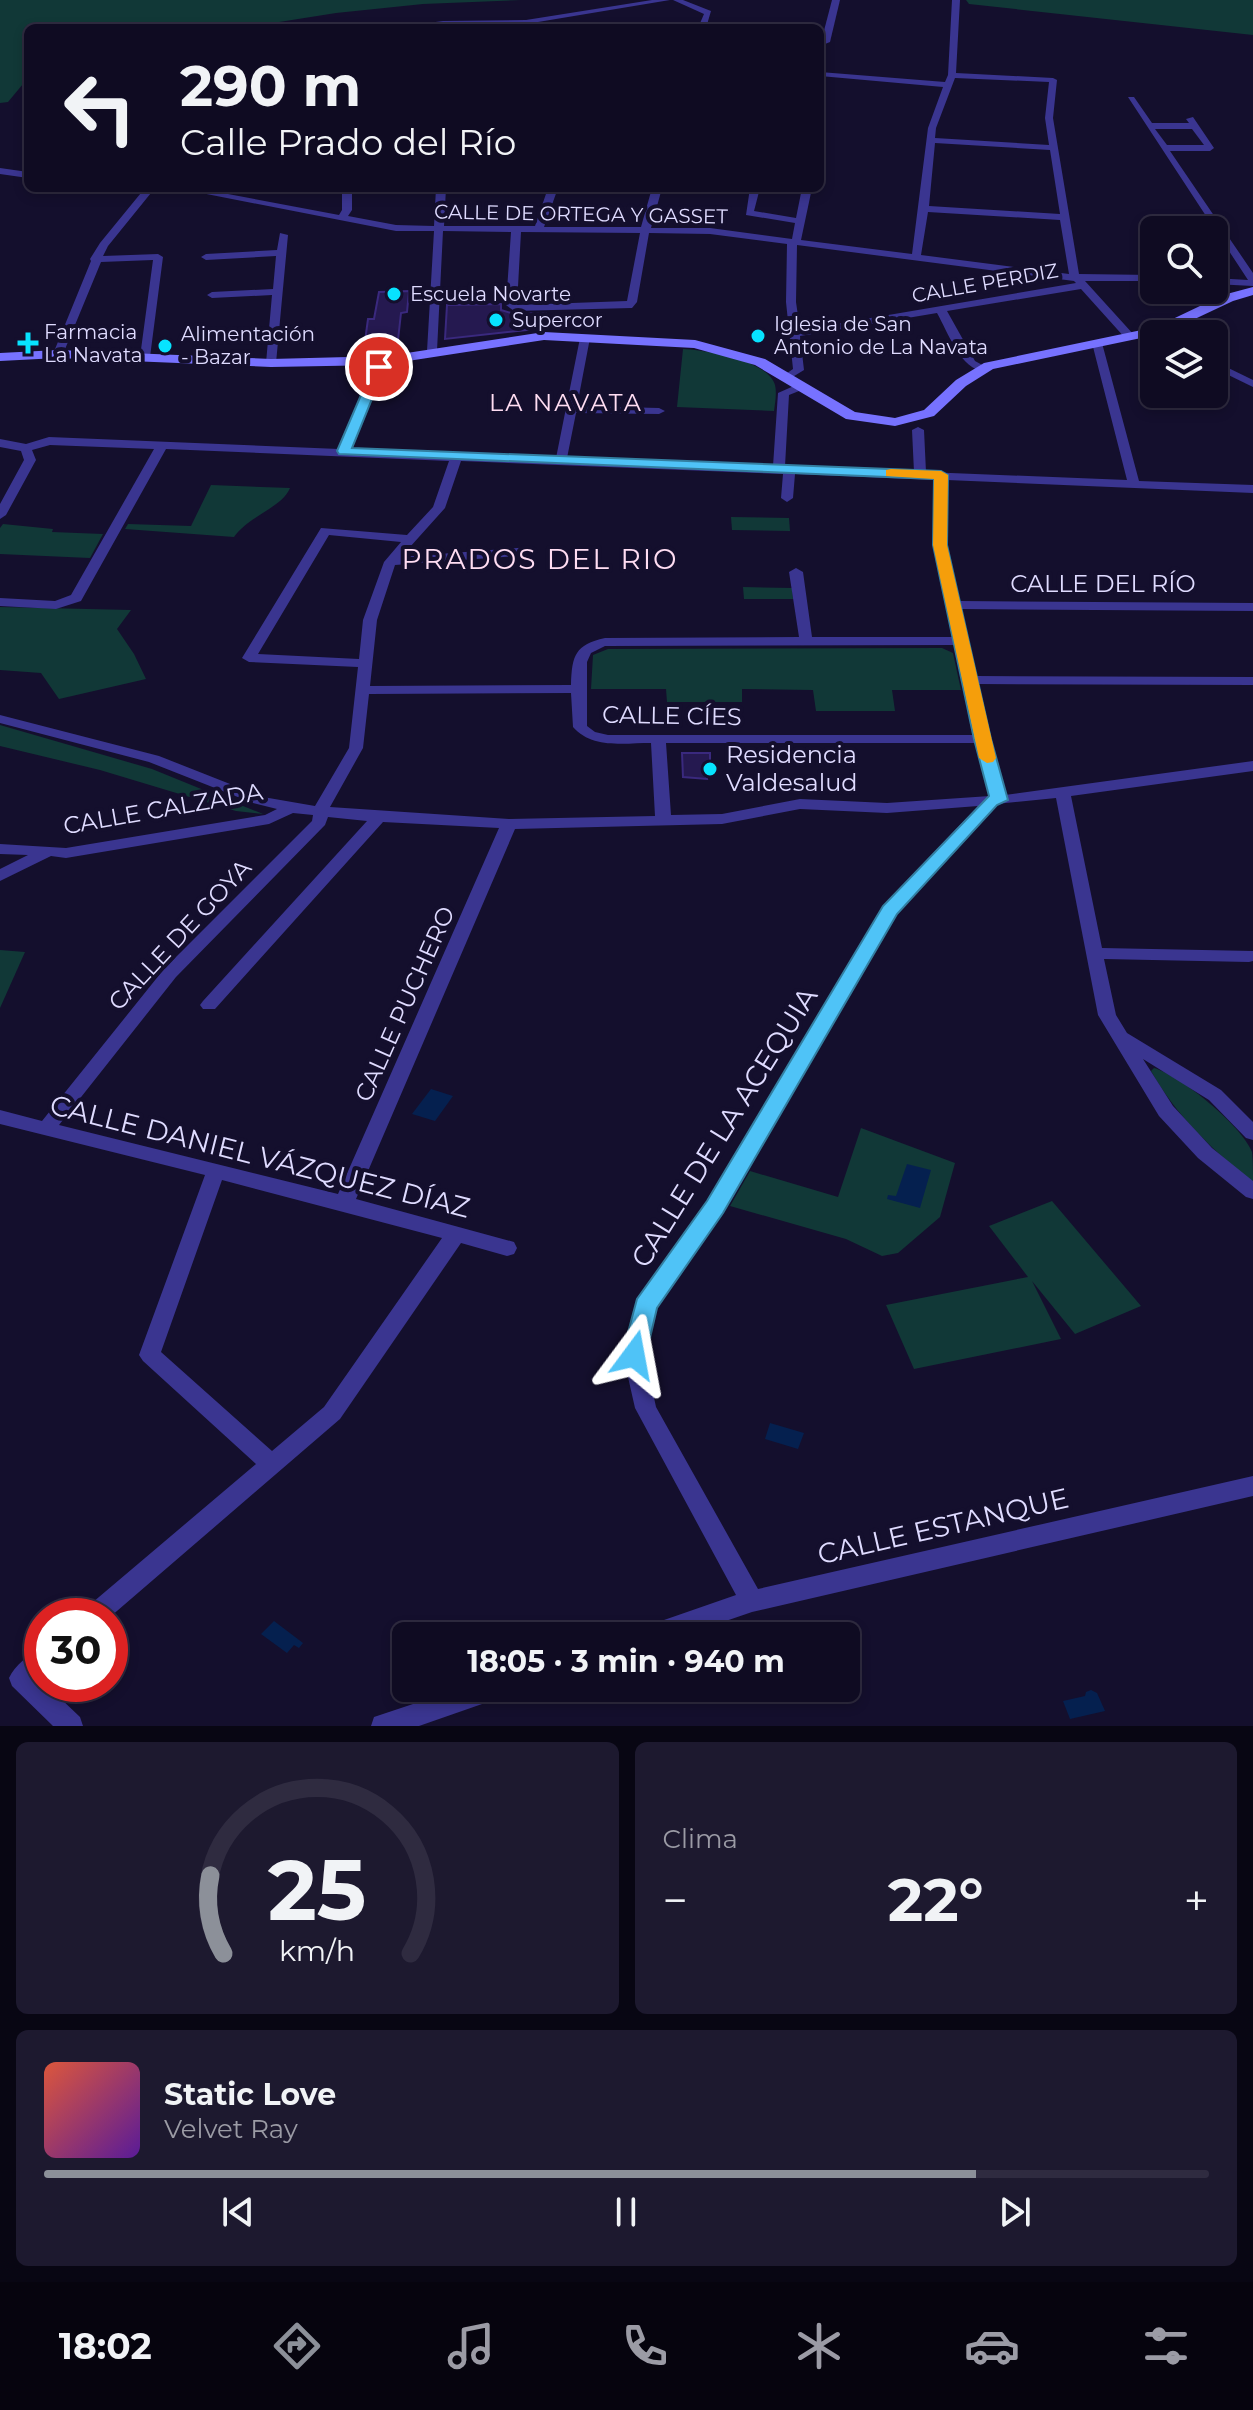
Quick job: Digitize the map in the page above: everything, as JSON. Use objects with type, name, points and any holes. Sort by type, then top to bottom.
[{"type":"main road","points":[[1185,320],[1250,286]]},
{"type":"main road","points":[[382,361],[544,336],[667,341],[745,355],[851,416],[878,421],[904,421],[929,413],[961,383],[982,369],[1140,335]]},
{"type":"main road","points":[[406,360],[432,351],[497,346],[544,336]]},
{"type":"main road","points":[[0,357],[58,354],[271,363],[382,361],[561,338]]},
{"type":"street","points":[[460,24],[556,19],[666,0]]},
{"type":"street","points":[[677,0],[708,13],[704,24]]},
{"type":"street","points":[[824,43],[836,0]]},
{"type":"street","points":[[916,257],[932,128],[951,80],[956,0]]},
{"type":"street","points":[[556,19],[561,24]]},
{"type":"street","points":[[824,74],[951,80],[1053,80],[1049,118],[1080,281],[1130,337]]},
{"type":"street","points":[[1131,99],[1250,286]]},
{"type":"street","points":[[1149,126],[1193,122],[1210,148],[1164,148]]},
{"type":"street","points":[[931,140],[1054,148]]},
{"type":"street","points":[[0,171],[24,175]]},
{"type":"street","points":[[0,185],[11,175]]},
{"type":"street","points":[[58,354],[95,259],[147,192]]},
{"type":"street","name":"CALLE DE ORTEGA Y GASSET","points":[[203,192],[396,228],[710,231],[1080,281]]},
{"type":"street","points":[[252,201],[253,192]]},
{"type":"street","points":[[342,218],[347,210],[347,192]]},
{"type":"street","points":[[432,351],[441,192]]},
{"type":"street","points":[[538,231],[552,192]]},
{"type":"street","points":[[516,231],[511,305],[520,309],[628,306],[632,302],[656,192]]},
{"type":"street","points":[[754,192],[749,213],[799,221]]},
{"type":"street","points":[[786,378],[799,370],[794,334],[791,258],[806,192]]},
{"type":"street","points":[[924,209],[1066,217]]},
{"type":"street","points":[[271,363],[283,235]]},
{"type":"street","points":[[95,259],[158,252],[145,357]]},
{"type":"street","points":[[206,257],[281,253]]},
{"type":"street","name":"CALLE PERDIZ","points":[[794,334],[941,310],[1080,281],[1140,278]]},
{"type":"street","points":[[1228,283],[1250,286]]},
{"type":"street","points":[[212,295],[277,292]]},
{"type":"street","points":[[941,310],[971,363],[982,369]]},
{"type":"street","points":[[561,460],[585,338]]},
{"type":"street","points":[[1097,343],[1134,483]]},
{"type":"street","points":[[344,451],[382,361]]},
{"type":"street","points":[[1228,371],[1253,384]]},
{"type":"street","points":[[787,498],[784,393],[800,387]]},
{"type":"street","points":[[571,409],[659,411]]},
{"type":"street","points":[[918,430],[920,475]]},
{"type":"street","points":[[0,443],[26,448],[49,441],[344,451],[1253,489]]},
{"type":"street","points":[[0,602],[56,605],[76,598],[162,445]]},
{"type":"street","points":[[0,515],[30,460],[26,448]]},
{"type":"street","name":"CALLE DE GOYA","points":[[45,1130],[170,973],[319,822],[324,802],[356,748],[370,620],[390,562],[439,508],[457,456]]},
{"type":"street","points":[[941,475],[940,545],[995,800]]},
{"type":"street","points":[[364,663],[249,658],[325,531],[408,539]]},
{"type":"street","points":[[390,562],[530,551]]},
{"type":"street","points":[[796,572],[806,641]]},
{"type":"street","name":"CALLE DEL RÍO","points":[[953,605],[1253,607]]},
{"type":"street","name":"CALLE CÍES","points":[[961,641],[605,642],[590,647],[582,655],[580,727],[590,736],[658,740],[982,739]]},
{"type":"street","points":[[969,680],[1253,681]]},
{"type":"street","points":[[362,690],[579,689]]},
{"type":"street","points":[[0,719],[154,759],[258,800],[291,808],[322,813],[509,824],[722,819],[800,804],[887,808],[995,800],[1063,794],[1253,766]]},
{"type":"street","points":[[658,740],[663,819]]},
{"type":"street","points":[[1063,794],[1107,1015],[1166,1111],[1205,1153],[1253,1192]]},
{"type":"street","name":"CALLE DE LA ACEQUIA","points":[[752,1601],[646,1408],[634,1355],[646,1305],[715,1207],[889,910],[995,800]]},
{"type":"street","name":"CALLE CALZADA","points":[[0,876],[49,851],[66,853],[220,828],[269,819],[291,808]]},
{"type":"street","points":[[209,1005],[379,817]]},
{"type":"street","name":"CALLE PUCHERO","points":[[344,1203],[509,824]]},
{"type":"street","points":[[0,849],[49,851]]},
{"type":"street","points":[[1094,953],[1249,956]]},
{"type":"street","points":[[1122,1037],[1215,1095],[1253,1133]]},
{"type":"street","name":"CALLE DANIEL VÁZQUEZ DÍAZ","points":[[0,1117],[344,1203],[507,1248]]},
{"type":"street","points":[[215,1173],[150,1355],[273,1465]]},
{"type":"street","points":[[115,1598],[332,1413],[456,1234]]},
{"type":"street","name":"CALLE ESTANQUE","points":[[690,1622],[752,1601],[1253,1486]]},
{"type":"street","points":[[46,1702],[71,1726]]},
{"type":"street","points":[[383,1726],[454,1702]]},
{"type":"green space","points":[[0,0],[521,0],[423,4],[267,24],[24,24],[24,83],[8,102],[0,103]]},
{"type":"green space","points":[[966,0],[1253,0],[1253,35],[969,4]]},
{"type":"green space","points":[[683,349],[735,358],[761,369],[775,385],[774,411],[677,407]]},
{"type":"green space","points":[[211,485],[290,488],[280,501],[234,537],[125,529],[128,524],[191,526]]},
{"type":"green space","points":[[731,517],[789,518],[790,531],[732,530]]},
{"type":"green space","points":[[3,524],[53,529],[52,532],[103,534],[90,558],[0,554],[0,528]]},
{"type":"green space","points":[[743,587],[792,588],[793,599],[744,599]]},
{"type":"green space","points":[[0,607],[131,610],[117,629],[146,679],[59,699],[41,673],[0,670]]},
{"type":"green space","points":[[942,648],[953,653],[961,690],[892,690],[895,711],[816,711],[813,690],[742,689],[742,702],[667,702],[666,689],[591,689],[593,655],[608,649]]},
{"type":"green space","points":[[0,725],[152,769],[263,814],[236,811],[100,770],[0,746]]},
{"type":"green space","points":[[0,950],[25,952],[0,1008]]},
{"type":"green space","points":[[1154,1068],[1194,1091],[1236,1129],[1252,1152],[1253,1183],[1184,1118],[1161,1088],[1151,1071]]},
{"type":"green space","points":[[861,1128],[955,1163],[940,1217],[898,1253],[882,1256],[846,1239],[730,1206],[750,1171],[838,1197]]},
{"type":"green space","points":[[1052,1201],[1141,1306],[1075,1334],[1032,1281],[1061,1339],[914,1369],[886,1305],[1028,1277],[989,1226]]},
{"type":"water","points":[[431,1089],[453,1096],[435,1121],[412,1114]]},
{"type":"water","points":[[907,1164],[931,1170],[920,1208],[887,1199],[888,1195],[896,1196]]},
{"type":"water","points":[[770,1423],[804,1433],[798,1449],[765,1439]]},
{"type":"water","points":[[274,1621],[303,1643],[299,1648],[294,1645],[287,1653],[261,1634]]},
{"type":"water","points":[[1091,1690],[1097,1693],[1105,1711],[1070,1719],[1063,1701],[1085,1696]]},
{"type":"building","points":[[409,291],[407,312],[401,313],[398,340],[365,341],[368,319],[374,319],[379,292]]},
{"type":"building","name":"Supercor","points":[[501,304],[501,310],[514,314],[546,313],[545,328],[445,339],[447,305]]},
{"type":"building","name":"Residencia Valdesalud","points":[[682,753],[710,753],[710,775],[706,775],[707,779],[683,777]]},
{"type":"slow traffic","points":[[891,473],[941,475],[940,545],[987,758]]},
{"type":"place","name":"Escuela Novarte","points":[[394,294]]},
{"type":"place","name":"Supercor","points":[[496,320]]},
{"type":"place","name":"Iglesia de San Antonio de La Navata","points":[[758,336]]},
{"type":"place","name":"Farmacia La Navata","points":[[28,343]]},
{"type":"place","name":"Alimentación - Bazar","points":[[165,346]]},
{"type":"place","name":"Residencia Valdesalud","points":[[710,769]]},
{"type":"district","name":"LA NAVATA","points":[[566,403]]},
{"type":"district","name":"PRADOS DEL RIO","points":[[540,559]]},
{"type":"route","points":[[379,367],[344,451],[941,475],[940,545],[982,739],[999,800],[992,800],[889,910],[715,1207],[646,1305],[634,1355]]}]
